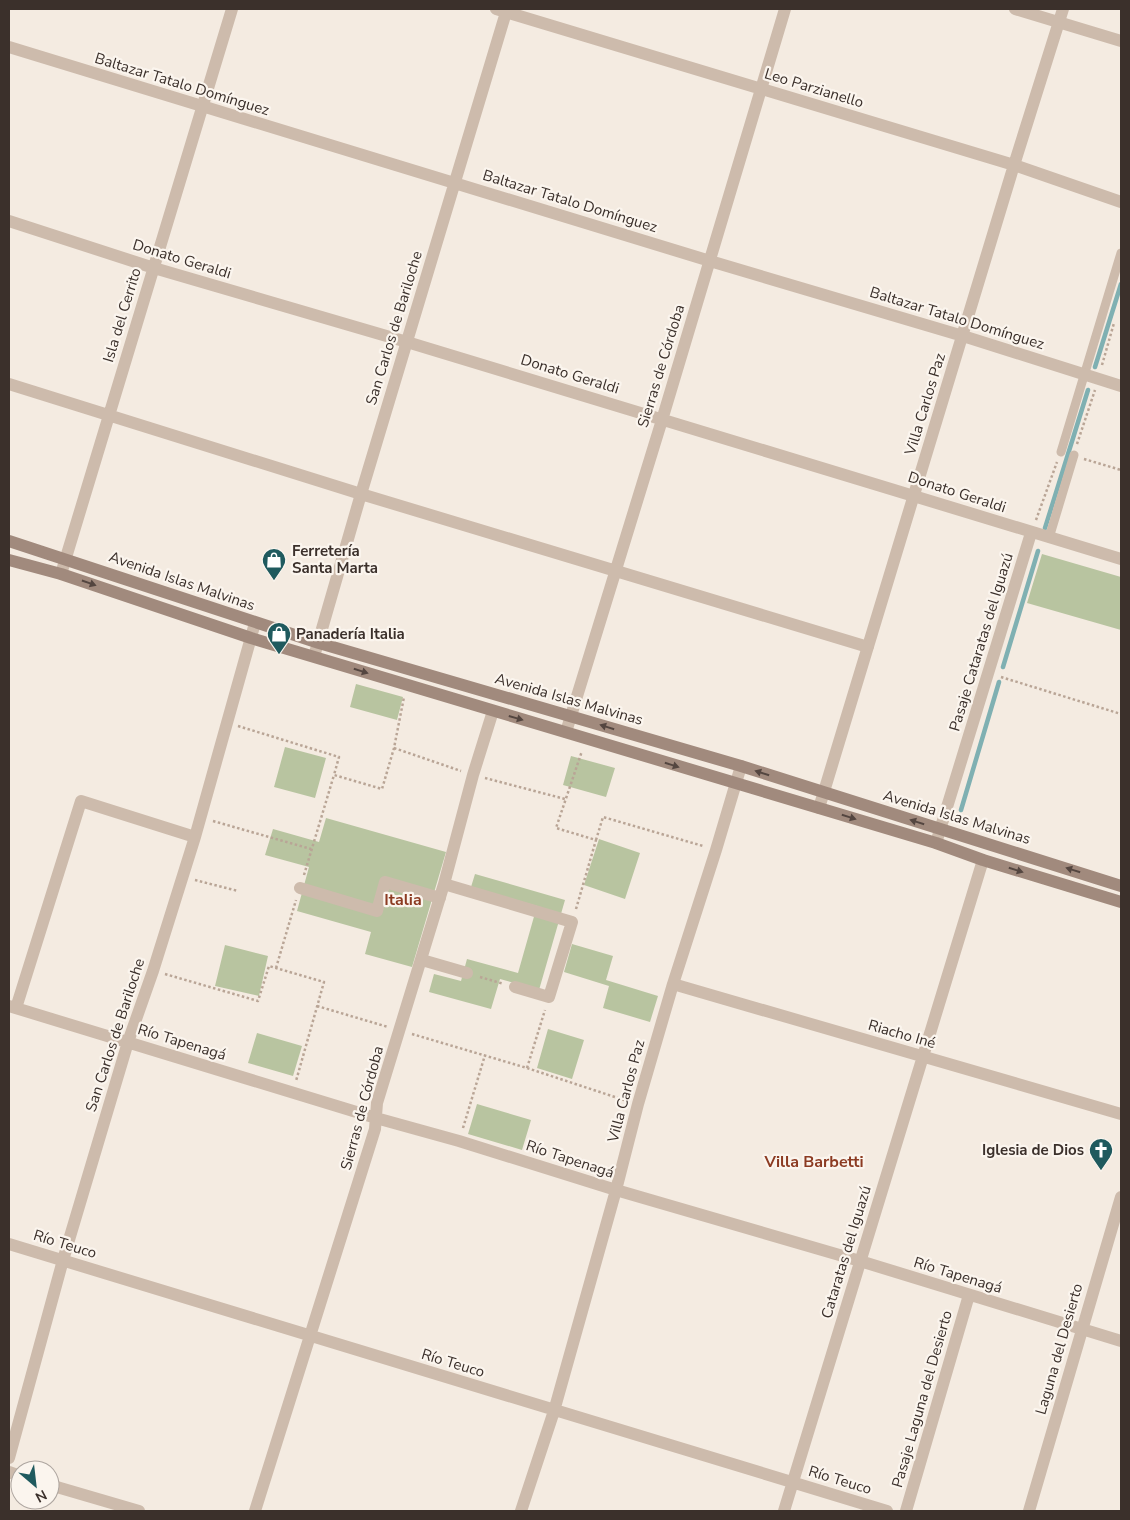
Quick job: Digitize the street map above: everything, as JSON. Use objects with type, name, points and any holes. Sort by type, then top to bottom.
[{"type":"main road","name":"Avenida Islas Malvinas","points":[[9,541],[319,643],[740,766],[1120,883]]},
{"type":"main road","name":"Avenida Islas Malvinas","points":[[9,560],[61,574],[251,638],[936,843],[983,860],[1118,901]]},
{"type":"main road","points":[[1118,901],[1120,883]]},
{"type":"street","name":"Isla del Cerrito","points":[[61,574],[232,9]]},
{"type":"street","name":"Sierras de Córdoba","points":[[566,732],[785,9]]},
{"type":"street","points":[[1015,9],[1121,41]]},
{"type":"street","name":"Villa Carlos Paz","points":[[819,808],[1063,9]]},
{"type":"street","name":"Leo Parzianello","points":[[503,10],[761,90],[1014,165],[1121,202]]},
{"type":"street","name":"San Carlos de Bariloche","points":[[314,657],[503,10]]},
{"type":"street","name":"Baltazar Tatalo Domínguez","points":[[9,47],[202,108],[963,336],[1121,386]]},
{"type":"street","name":"Donato Geraldi","points":[[9,221],[154,268],[407,342],[1121,560]]},
{"type":"street","points":[[9,384],[361,494],[868,647]]},
{"type":"street","name":"Pasaje Cataratas del Iguazú","points":[[936,843],[1031,533]]},
{"type":"street","name":"San Carlos de Bariloche","points":[[9,1458],[63,1260],[128,1042],[154,971],[195,837],[199,817],[255,623]]},
{"type":"street","name":"Sierras de Córdoba","points":[[255,1511],[375,1129],[378,1103],[422,960],[473,775],[493,711]]},
{"type":"street","name":"Villa Carlos Paz","points":[[521,1511],[554,1411],[638,1104],[740,766]]},
{"type":"street","points":[[12,1007],[81,801],[195,837]]},
{"type":"street","name":"Cataratas del Iguazú","points":[[784,1511],[983,860]]},
{"type":"street","points":[[300,888],[377,910],[386,882],[440,898]]},
{"type":"street","points":[[444,884],[572,922],[549,997],[515,987]]},
{"type":"street","points":[[422,960],[467,973]]},
{"type":"street","name":"Riacho Iné","points":[[673,984],[1121,1114]]},
{"type":"street","name":"Río Tapenagá","points":[[12,1007],[1121,1341]]},
{"type":"street","name":"Laguna del Desierto","points":[[1029,1511],[1121,1197]]},
{"type":"street","name":"Río Teuco","points":[[9,1244],[887,1511]]},
{"type":"street","name":"Pasaje Laguna del Desierto","points":[[906,1511],[970,1296]]},
{"type":"street","points":[[60,1488],[140,1511]]},
{"type":"lane","points":[[1061,452],[1121,253]]},
{"type":"lane","points":[[1049,538],[1074,455]]},
{"type":"path","points":[[1031,533],[1061,452]]},
{"type":"path","points":[[1074,455],[1121,470]]},
{"type":"path","points":[[988,674],[1121,714]]},
{"type":"path","points":[[334,775],[382,789],[394,748],[407,685]]},
{"type":"path","points":[[227,723],[339,757],[276,968]]},
{"type":"path","points":[[586,738],[556,828],[596,840]]},
{"type":"path","points":[[199,817],[312,849]]},
{"type":"path","points":[[572,922],[603,817],[716,850]]},
{"type":"path","points":[[182,876],[238,891]]},
{"type":"path","points":[[154,971],[258,1001],[269,966],[324,982],[293,1092]]},
{"type":"path","points":[[467,973],[515,987]]},
{"type":"path","points":[[528,1068],[549,997]]},
{"type":"path","points":[[317,1006],[528,1068],[638,1104]]},
{"type":"path","points":[[459,1141],[485,1055]]},
{"type":"green space","points":[[1042,554],[1121,577],[1121,630],[1027,603]]},
{"type":"green space","points":[[356,684],[403,697],[397,720],[350,707]]},
{"type":"green space","points":[[285,747],[326,758],[315,798],[274,787]]},
{"type":"green space","points":[[571,756],[615,768],[606,797],[563,785]]},
{"type":"green space","points":[[326,818],[446,852],[412,967],[365,954],[371,932],[297,911],[309,867],[265,855],[273,829],[319,842]]},
{"type":"green space","points":[[599,839],[640,853],[625,899],[584,885]]},
{"type":"green space","points":[[475,874],[565,900],[539,990],[500,979],[491,1009],[429,992],[434,974],[461,981],[467,959],[518,973],[537,906],[471,887]]},
{"type":"green space","points":[[572,944],[613,956],[606,980],[658,996],[650,1022],[603,1008],[609,986],[564,972]]},
{"type":"green space","points":[[225,945],[268,956],[259,996],[215,986]]},
{"type":"green space","points":[[548,1029],[584,1040],[572,1079],[537,1068]]},
{"type":"green space","points":[[257,1033],[302,1046],[293,1076],[248,1063]]},
{"type":"green space","points":[[477,1104],[531,1120],[522,1150],[468,1134]]},
{"type":"waterway","points":[[1095,367],[1121,284]]},
{"type":"waterway","points":[[1045,528],[1088,390]]},
{"type":"waterway","points":[[1003,667],[1038,551]]},
{"type":"waterway","points":[[961,810],[999,682]]},
{"type":"place","name":"Ferretería Santa Marta","points":[[274,581]]},
{"type":"place","name":"Panadería Italia","points":[[279,655]]},
{"type":"place","name":"Iglesia de Dios","points":[[1101,1171]]},
{"type":"district","name":"Italia","points":[[403,899]]},
{"type":"district","name":"Villa Barbetti","points":[[814,1161]]}]
